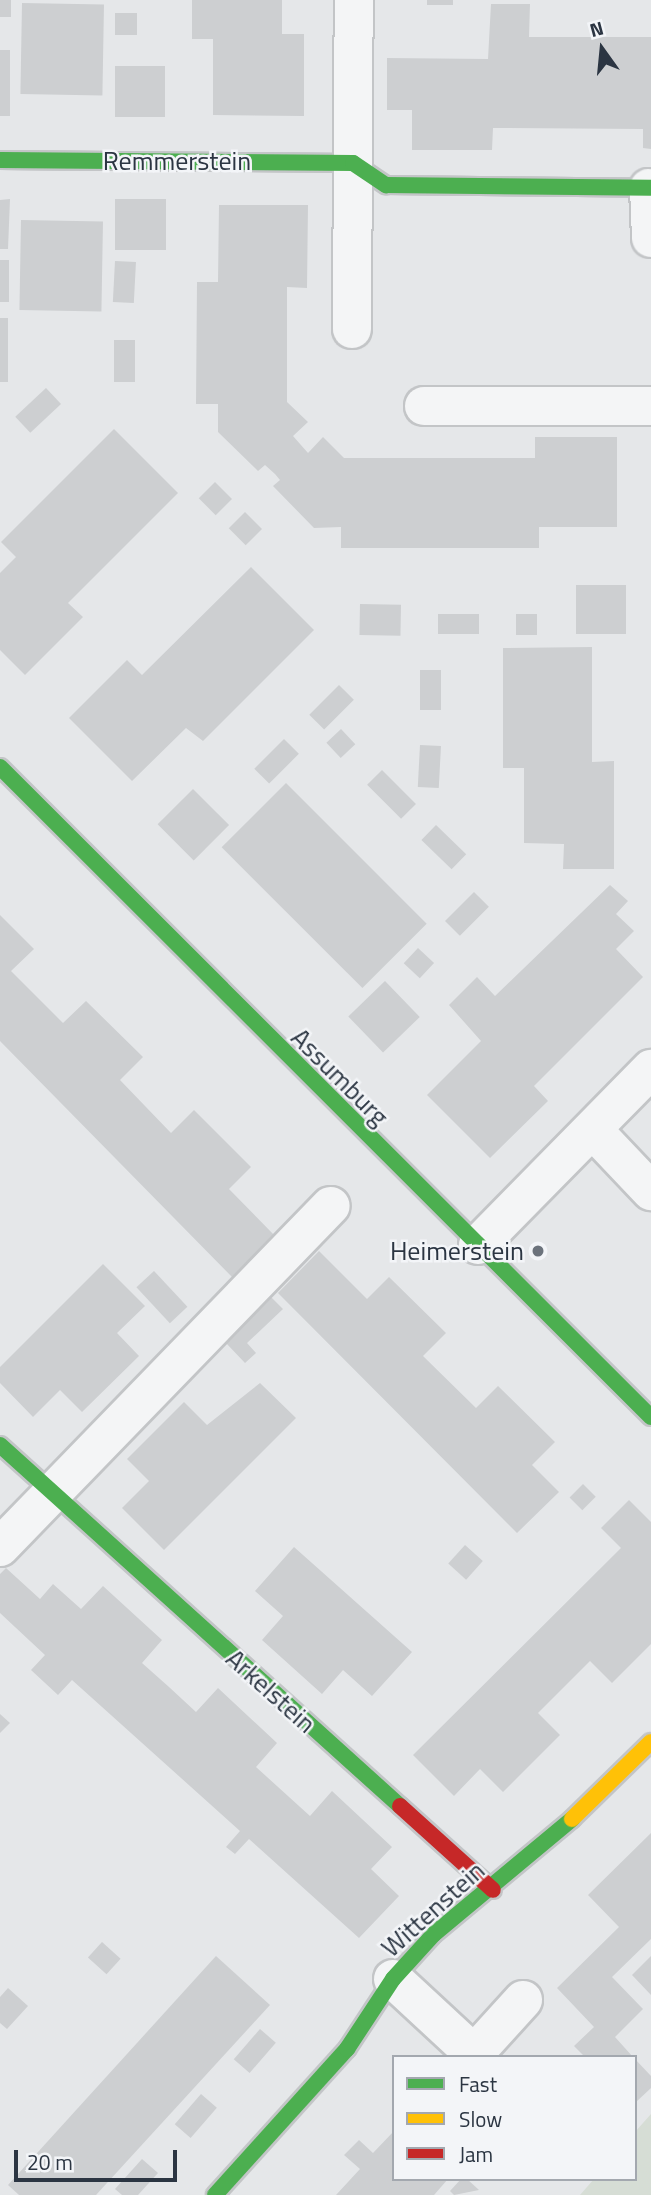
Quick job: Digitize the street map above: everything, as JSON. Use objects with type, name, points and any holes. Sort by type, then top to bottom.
[{"type":"street","points":[[352,329],[354,0]]},
{"type":"street","name":"Remmerstein","points":[[0,160],[353,163]]},
{"type":"street","points":[[353,163],[386,186],[650,188],[651,238]]},
{"type":"street","points":[[424,406],[651,406]]},
{"type":"street","name":"Assumburg","points":[[0,767],[651,1417]]},
{"type":"street","points":[[478,1245],[594,1130],[651,1069]]},
{"type":"street","points":[[594,1130],[651,1191]]},
{"type":"street","points":[[0,1547],[48,1493],[330,1206]]},
{"type":"street","name":"Arkelstein","points":[[0,1445],[48,1493],[493,1890]]},
{"type":"street","name":"Wittenstein","points":[[215,2195],[347,2049],[393,1979],[434,1934],[493,1890],[651,1742]]},
{"type":"street","points":[[393,1979],[474,2054],[523,2000]]},
{"type":"shaded area","points":[[651,2114],[651,2195],[580,2195],[592,2181],[637,2181],[637,2130]]},
{"type":"building","points":[[0,0],[11,0],[11,17],[0,17]]},
{"type":"building","points":[[192,0],[282,0],[282,34],[304,34],[304,116],[213,115],[213,39],[192,39]]},
{"type":"building","points":[[427,0],[453,0],[453,5],[427,5]]},
{"type":"building","points":[[22,3],[104,4],[102,95],[20,94]]},
{"type":"building","points":[[491,4],[530,4],[529,37],[651,37],[651,149],[643,148],[643,129],[493,128],[492,150],[412,150],[412,110],[387,110],[387,58],[488,59]]},
{"type":"building","points":[[115,13],[137,13],[137,35],[115,35]]},
{"type":"building","points":[[0,50],[10,50],[10,116],[0,116]]},
{"type":"building","points":[[115,66],[165,66],[165,117],[115,117]]},
{"type":"building","points":[[10,199],[8,249],[0,249],[0,200]]},
{"type":"building","points":[[115,199],[166,199],[166,250],[115,250]]},
{"type":"building","points":[[219,205],[308,205],[307,288],[287,287],[287,402],[308,422],[293,436],[308,453],[323,437],[344,458],[535,458],[535,437],[617,437],[617,527],[539,527],[539,548],[341,548],[341,527],[314,528],[273,486],[280,480],[275,474],[265,465],[258,471],[218,432],[218,404],[196,404],[197,282],[218,282]]},
{"type":"building","points":[[21,220],[103,221],[101,311],[19,310]]},
{"type":"building","points":[[0,260],[9,260],[9,302],[0,302]]},
{"type":"building","points":[[115,261],[136,262],[134,303],[113,302]]},
{"type":"building","points":[[0,318],[8,318],[8,382],[0,382]]},
{"type":"building","points":[[114,340],[135,340],[135,382],[114,382]]},
{"type":"building","points":[[46,388],[61,404],[30,433],[15,417]]},
{"type":"building","points":[[114,429],[178,493],[68,603],[83,617],[25,675],[0,650],[0,573],[16,557],[1,542]]},
{"type":"building","points":[[215,482],[232,499],[216,515],[199,498]]},
{"type":"building","points":[[245,512],[262,529],[246,545],[229,528]]},
{"type":"building","points":[[251,567],[314,630],[203,741],[186,728],[132,781],[69,718],[127,660],[142,675]]},
{"type":"building","points":[[576,585],[626,585],[626,634],[576,634]]},
{"type":"building","points":[[360,604],[401,605],[400,636],[359,635]]},
{"type":"building","points":[[438,614],[479,614],[479,634],[438,634]]},
{"type":"building","points":[[516,614],[537,614],[537,635],[516,635]]},
{"type":"building","points":[[592,647],[592,762],[614,761],[614,869],[563,869],[564,844],[524,843],[524,768],[503,768],[503,648]]},
{"type":"building","points":[[420,670],[441,670],[441,710],[420,710]]},
{"type":"building","points":[[339,685],[354,700],[324,730],[309,715]]},
{"type":"building","points":[[341,729],[355,744],[341,758],[326,743]]},
{"type":"building","points":[[284,739],[299,754],[269,784],[254,769]]},
{"type":"building","points":[[420,745],[441,746],[439,788],[418,787]]},
{"type":"building","points":[[382,770],[416,804],[401,819],[367,785]]},
{"type":"building","points":[[286,783],[427,924],[362,988],[222,847]]},
{"type":"building","points":[[193,789],[229,825],[194,860],[158,824]]},
{"type":"building","points":[[436,825],[466,854],[452,869],[421,840]]},
{"type":"building","points":[[610,885],[628,901],[616,914],[634,931],[616,949],[643,977],[534,1086],[548,1101],[490,1158],[427,1095],[481,1041],[449,1005],[477,977],[495,996]]},
{"type":"building","points":[[474,892],[489,907],[460,936],[445,921]]},
{"type":"building","points":[[0,915],[34,949],[11,971],[63,1023],[86,1001],[143,1057],[120,1080],[171,1133],[194,1110],[251,1167],[229,1189],[275,1236],[233,1278],[0,1041]]},
{"type":"building","points":[[418,948],[434,963],[420,978],[404,963]]},
{"type":"building","points":[[385,981],[420,1017],[383,1052],[348,1016]]},
{"type":"building","points":[[319,1251],[367,1299],[389,1277],[446,1333],[423,1356],[476,1408],[498,1386],[555,1442],[532,1465],[559,1492],[517,1533],[278,1293]]},
{"type":"building","points":[[103,1264],[145,1306],[117,1333],[139,1356],[82,1412],[60,1390],[33,1417],[0,1383],[0,1367]]},
{"type":"building","points":[[154,1271],[187,1307],[170,1323],[136,1287]]},
{"type":"building","points":[[271,1297],[283,1309],[247,1343],[256,1353],[245,1363],[226,1343]]},
{"type":"building","points":[[260,1383],[296,1418],[164,1550],[122,1508],[149,1481],[127,1459],[184,1402],[207,1425]]},
{"type":"building","points":[[583,1484],[596,1497],[582,1510],[570,1497]]},
{"type":"building","points":[[629,1500],[651,1522],[651,1644],[612,1683],[590,1661],[538,1713],[560,1735],[503,1792],[480,1769],[454,1796],[413,1755],[621,1548],[601,1528]]},
{"type":"building","points":[[465,1545],[483,1561],[466,1580],[448,1564]]},
{"type":"building","points":[[294,1547],[412,1652],[372,1696],[343,1670],[322,1694],[262,1640],[283,1616],[255,1591]]},
{"type":"building","points":[[6,1568],[40,1599],[53,1584],[81,1609],[103,1586],[162,1640],[142,1663],[196,1712],[218,1688],[277,1743],[256,1767],[310,1816],[332,1791],[392,1847],[371,1869],[399,1896],[359,1938],[249,1839],[235,1854],[226,1847],[240,1831],[72,1680],[58,1695],[31,1670],[45,1655],[0,1613],[0,1574]]},
{"type":"building","points":[[0,1714],[10,1723],[0,1733]]},
{"type":"building","points":[[651,1833],[651,1939],[612,1977],[643,2009],[615,2037],[631,2055],[583,2055],[574,2046],[594,2027],[557,1988],[619,1927],[588,1895]]},
{"type":"building","points":[[102,1942],[121,1959],[107,1974],[88,1958]]},
{"type":"building","points":[[216,1956],[270,2005],[96,2195],[19,2195],[8,2185]]},
{"type":"building","points":[[651,1956],[651,1995],[632,1975]]},
{"type":"building","points":[[8,1988],[28,2006],[7,2029],[0,2023],[0,1997]]},
{"type":"building","points":[[260,2029],[276,2043],[250,2073],[234,2059]]},
{"type":"building","points":[[637,2061],[651,2076],[651,2088],[637,2101]]},
{"type":"building","points":[[201,2094],[217,2108],[191,2138],[175,2124]]},
{"type":"building","points":[[392,2133],[392,2181],[446,2181],[434,2195],[336,2195],[360,2169],[344,2155],[359,2140],[373,2153]]},
{"type":"building","points":[[142,2159],[158,2173],[138,2195],[122,2195],[115,2189]]},
{"type":"building","points":[[459,2181],[469,2181],[479,2190],[454,2195],[450,2191]]},
{"type":"traffic: fast","points":[[0,160],[353,163],[386,185],[651,188]]},
{"type":"traffic: fast","points":[[0,767],[651,1417]]},
{"type":"traffic: fast","points":[[0,1445],[400,1806]]},
{"type":"traffic: fast","points":[[215,2195],[347,2049],[393,1979],[434,1934],[572,1819]]},
{"type":"traffic: slow","points":[[572,1819],[651,1742]]},
{"type":"traffic: jam","points":[[400,1806],[493,1890]]},
{"type":"place","name":"Heimerstein","points":[[538,1251]]}]
